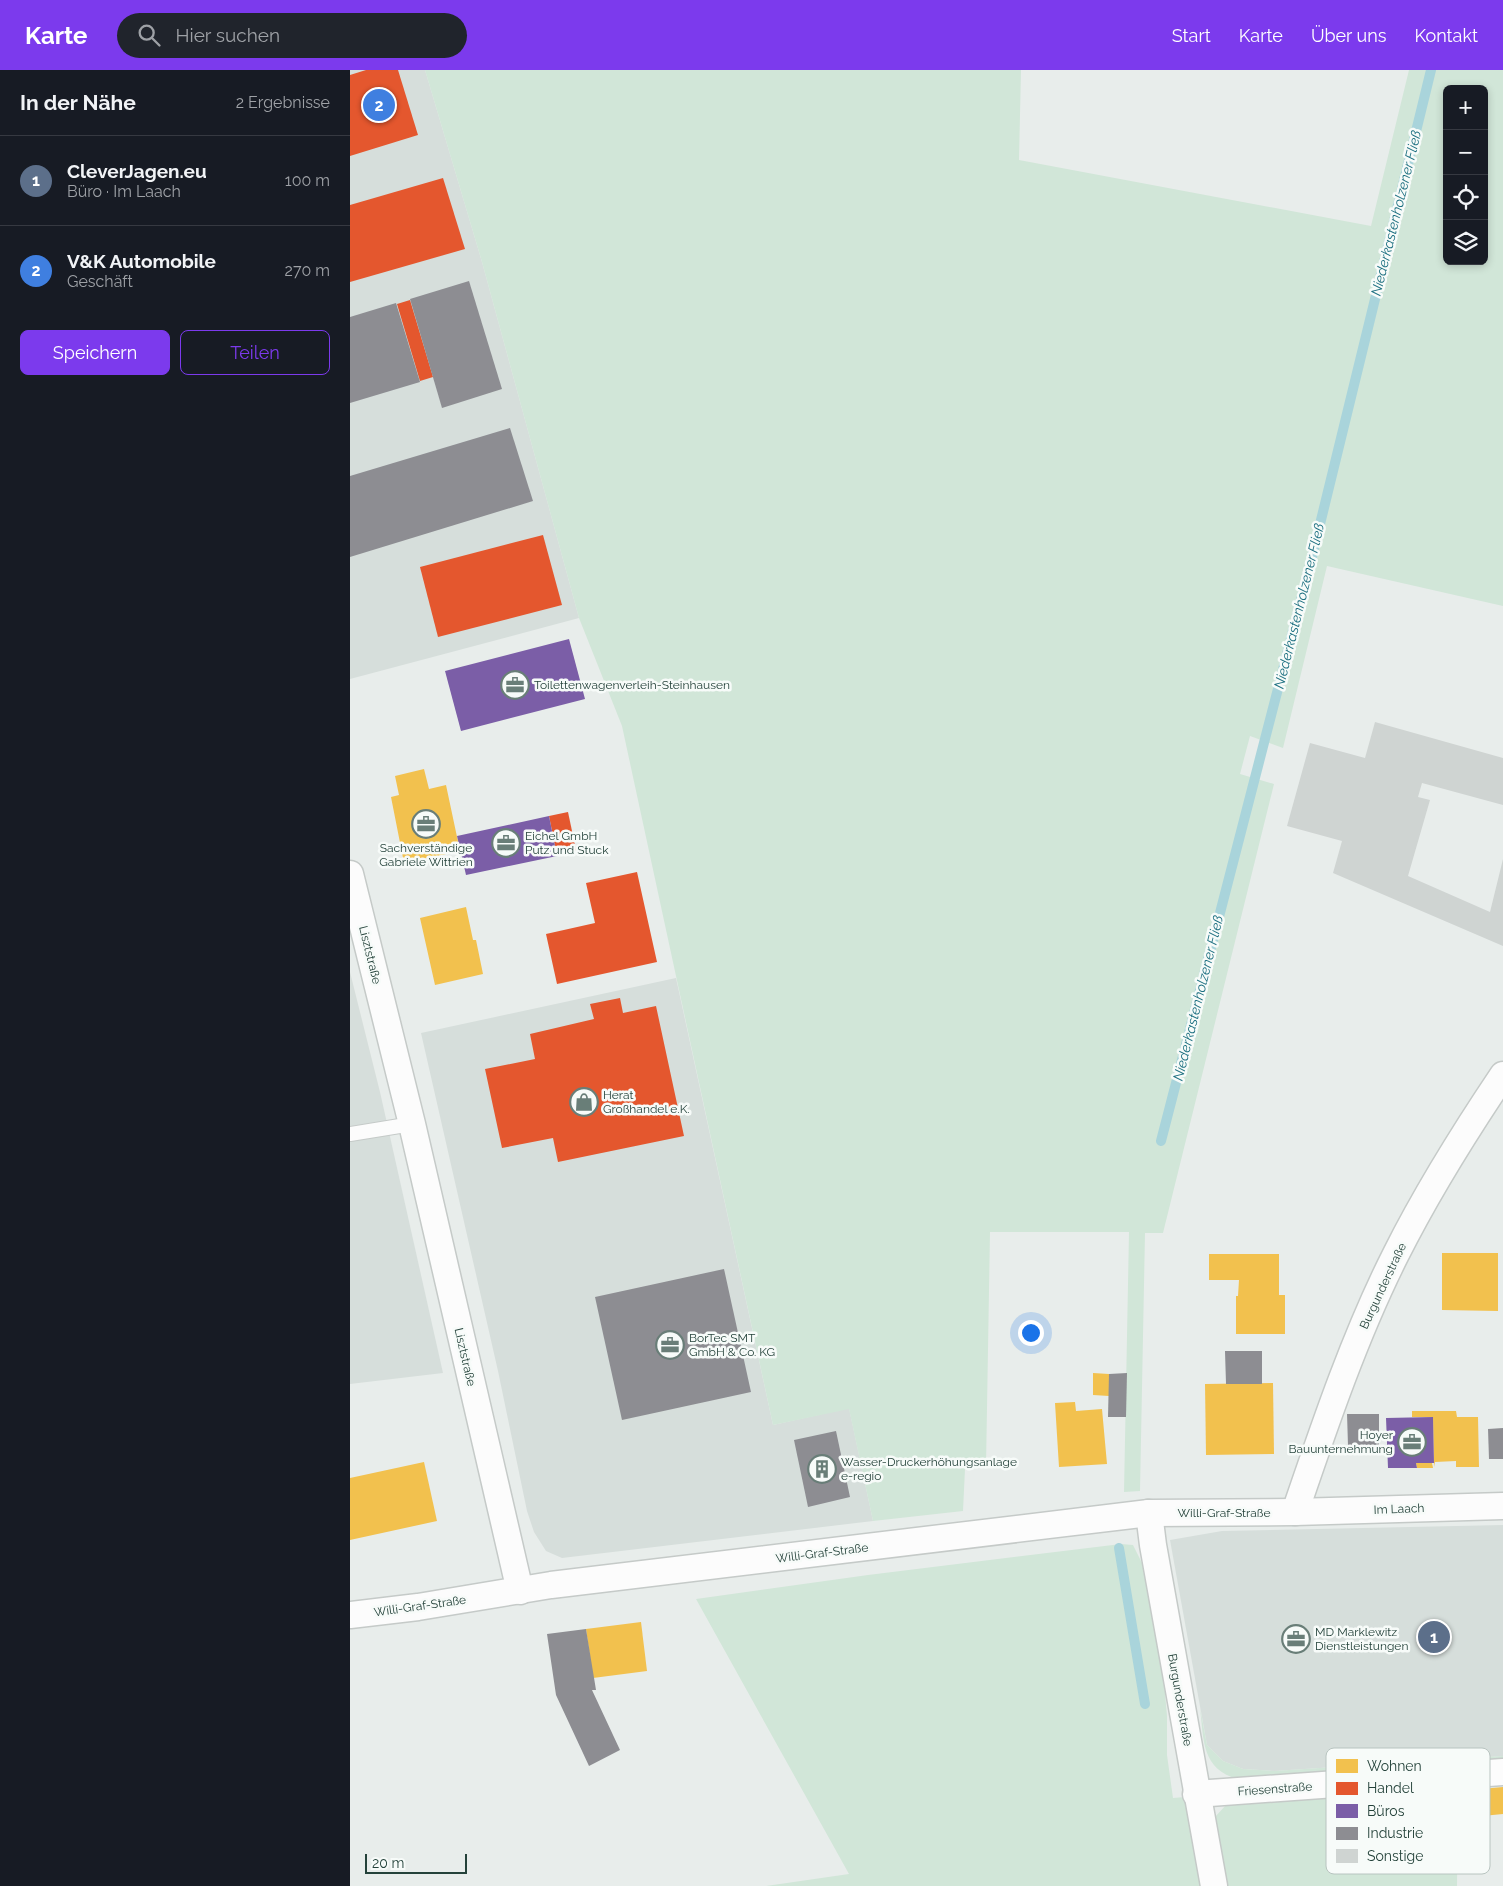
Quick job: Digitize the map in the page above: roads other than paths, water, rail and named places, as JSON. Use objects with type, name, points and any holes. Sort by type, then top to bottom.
[{"type":"street","name":"Lisztstraße","points":[[350,874],[412,1124],[520,1590]]},
{"type":"street","name":"Burgunderstraße","points":[[1296,1512],[1319,1442],[1371,1307],[1396,1254],[1453,1152],[1503,1076]]},
{"type":"street","name":"Im Laach","points":[[1296,1512],[1503,1506]]},
{"type":"street","name":"Willi-Graf-Straße","points":[[350,1615],[418,1607],[520,1590],[1149,1513],[1296,1512]]},
{"type":"street","name":"Burgunderstraße","points":[[1149,1513],[1196,1794],[1214,1886]]},
{"type":"street","name":"Friesenstraße","points":[[1490,1773],[1503,1772]]},
{"type":"street","name":"Friesenstraße","points":[[1196,1794],[1326,1785]]},
{"type":"lane","points":[[350,1134],[412,1124]]},
{"type":"waterway","name":"Niederkastenholzener Fließ","points":[[1161,1141],[1310,565],[1431,70]]},
{"type":"waterway","name":"Niederkastenholzener Fließ","points":[[1119,1548],[1145,1704]]},
{"type":"place","name":"V&K Automobile","points":[[379,105]]},
{"type":"place","name":"Toilettenwagenverleih-Steinhausen","points":[[515,685]]},
{"type":"place","name":"Sachverständige Gabriele Wittrien","points":[[426,824]]},
{"type":"place","name":"Eichel GmbH Putz und Stuck","points":[[506,843]]},
{"type":"place","name":"Herat Großhandel e.K.","points":[[584,1102]]},
{"type":"place","name":"BorTec SMT GmbH & Co. KG","points":[[670,1345]]},
{"type":"place","name":"Hoyer Bauunternehmung","points":[[1412,1442]]},
{"type":"place","name":"Wasser-Druckerhöhungsanlage e-regio","points":[[822,1469]]},
{"type":"place","name":"CleverJagen.eu","points":[[1434,1637]]},
{"type":"place","name":"MD Marklewitz Dienstleistungen","points":[[1296,1639]]}]
